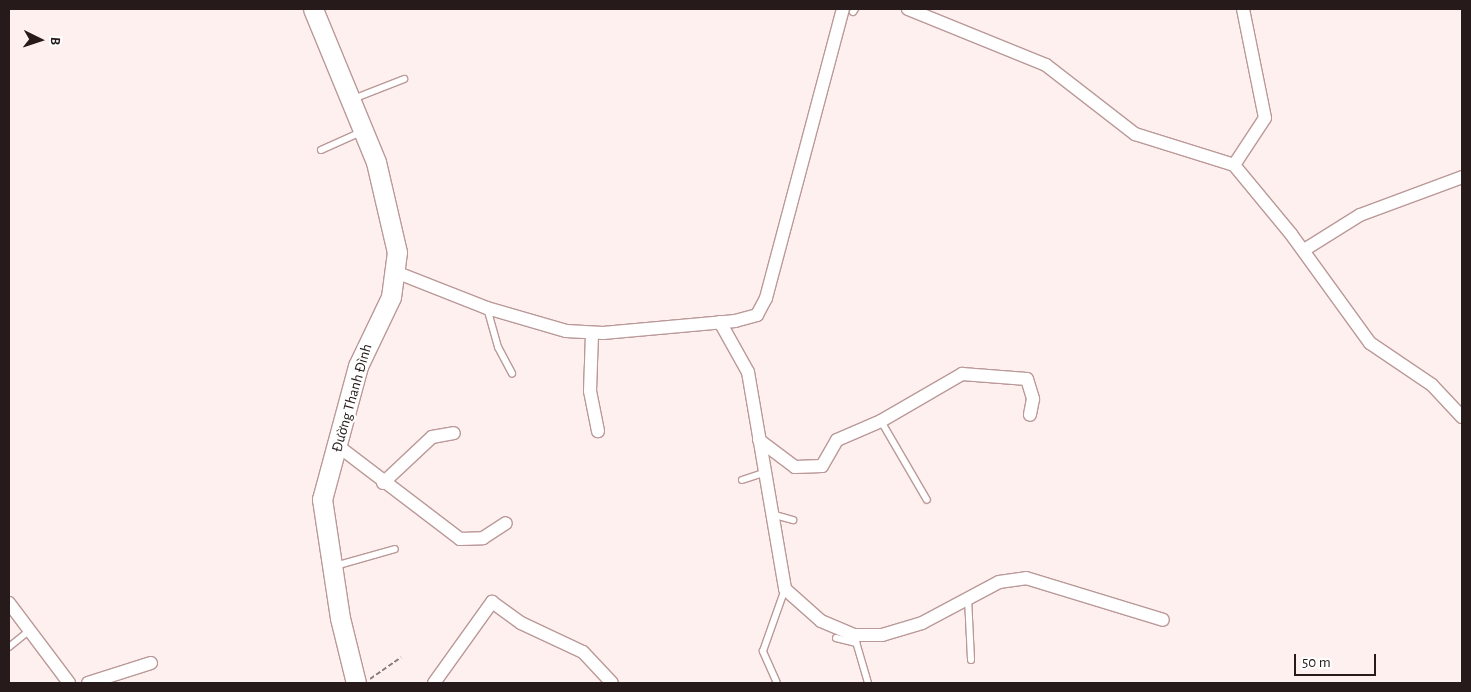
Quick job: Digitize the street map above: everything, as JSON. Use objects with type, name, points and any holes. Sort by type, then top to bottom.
[{"type":"street","name":"Đường Thanh Đình","points":[[313,9],[353,99],[364,131],[394,231],[398,273],[391,297],[363,352],[322,498],[331,567],[356,683]]},
{"type":"street","points":[[908,9],[1046,65],[1135,134],[1234,165],[1304,250],[1370,343],[1438,390],[1462,417]]},
{"type":"street","points":[[1234,165],[1265,118],[1243,9]]},
{"type":"street","points":[[398,273],[487,308],[542,326],[592,334],[748,319],[763,307],[850,10]]},
{"type":"street","points":[[1304,250],[1360,215],[1462,177]]},
{"type":"street","points":[[720,322],[748,372],[759,440],[762,473],[775,514],[785,589],[820,621],[855,639],[905,628],[968,596],[1012,579],[1026,578],[1163,620]]},
{"type":"street","points":[[592,334],[590,391],[598,431]]},
{"type":"street","points":[[759,440],[795,467],[810,470],[826,463],[837,440],[881,421],[962,374],[1027,379],[1033,399],[1030,415]]},
{"type":"street","points":[[383,483],[432,437],[454,433]]},
{"type":"street","points":[[338,446],[383,483],[460,539],[483,538],[506,523]]},
{"type":"street","points":[[434,683],[491,602],[521,623],[583,652],[612,683]]},
{"type":"street","points":[[9,603],[69,683]]},
{"type":"street","points":[[88,683],[151,663]]},
{"type":"lane","points":[[353,99],[404,78]]},
{"type":"lane","points":[[321,150],[364,131]]},
{"type":"lane","points":[[487,308],[498,347],[512,373]]},
{"type":"lane","points":[[881,421],[927,500]]},
{"type":"lane","points":[[742,480],[762,473]]},
{"type":"lane","points":[[775,514],[793,520]]},
{"type":"lane","points":[[331,567],[395,549]]},
{"type":"lane","points":[[777,683],[763,651],[785,589]]},
{"type":"lane","points":[[968,596],[971,660]]},
{"type":"lane","points":[[9,647],[30,630]]},
{"type":"lane","points":[[836,638],[855,639],[868,683]]},
{"type":"path","points":[[363,683],[401,657]]}]
